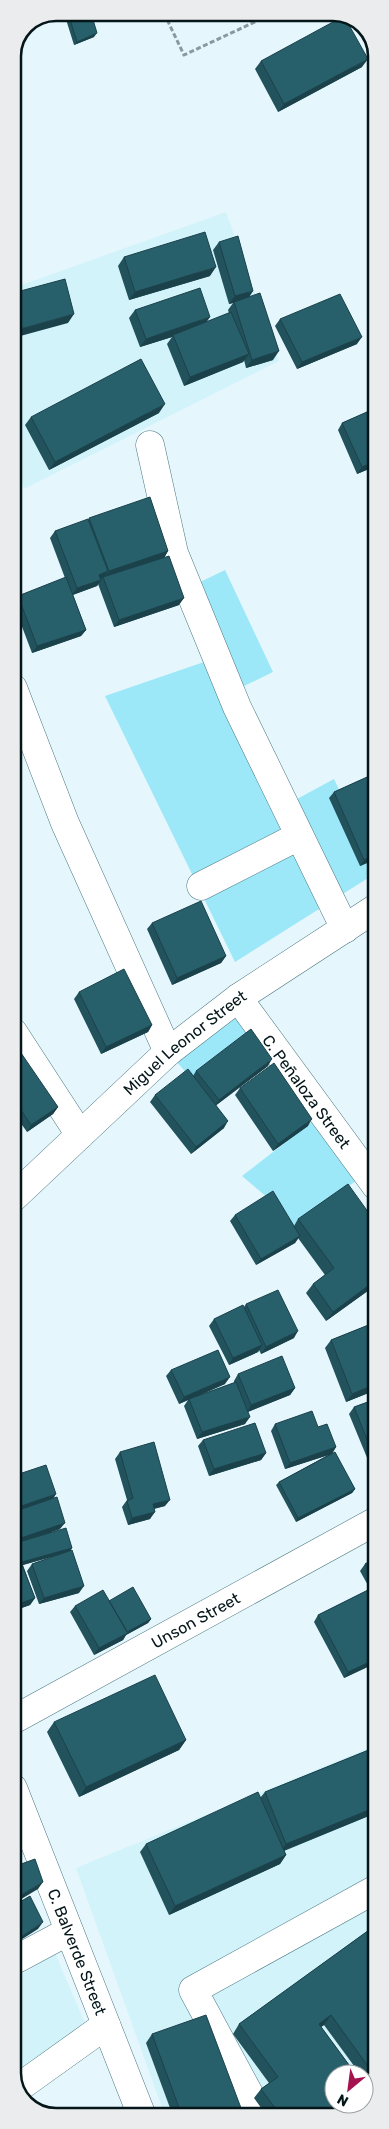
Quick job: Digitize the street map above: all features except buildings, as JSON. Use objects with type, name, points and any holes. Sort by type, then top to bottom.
[{"type":"street","points":[[150,445],[174,553],[237,707],[345,929]]},
{"type":"street","points":[[21,710],[65,824],[168,1052]]},
{"type":"street","points":[[201,886],[299,836]]},
{"type":"street","name":"Miguel Leonor Street","points":[[22,1190],[168,1052],[238,998],[367,914]]},
{"type":"street","name":"C. Peñaloza Street","points":[[238,998],[368,1174]]},
{"type":"street","points":[[21,1045],[80,1135]]},
{"type":"street","name":"Unson Street","points":[[22,1715],[368,1527]]},
{"type":"street","name":"C. Balverde Street","points":[[22,1811],[139,2108]]},
{"type":"street","points":[[256,2107],[193,1990],[368,1893]]},
{"type":"street","points":[[22,1956],[69,1931]]},
{"type":"street","points":[[23,2084],[106,2025]]},
{"type":"path","points":[[168,21],[184,55],[257,21]]},
{"type":"shaded area","points":[[226,212],[279,361],[24,489],[21,482],[21,285]]},
{"type":"shaded area","points":[[225,570],[273,672],[242,687],[194,585]]},
{"type":"shaded area","points":[[204,662],[273,812],[334,779],[367,849],[367,878],[235,962],[105,696]]},
{"type":"shaded area","points":[[238,998],[258,1026],[191,1078],[168,1052]]},
{"type":"shaded area","points":[[322,1114],[367,1173],[288,1230],[268,1198],[242,1176]]},
{"type":"shaded area","points":[[368,1748],[368,2064],[324,2064],[324,2107],[162,2108],[76,1868]]},
{"type":"shaded area","points":[[55,1953],[85,2023],[22,2069],[22,1974]]}]
